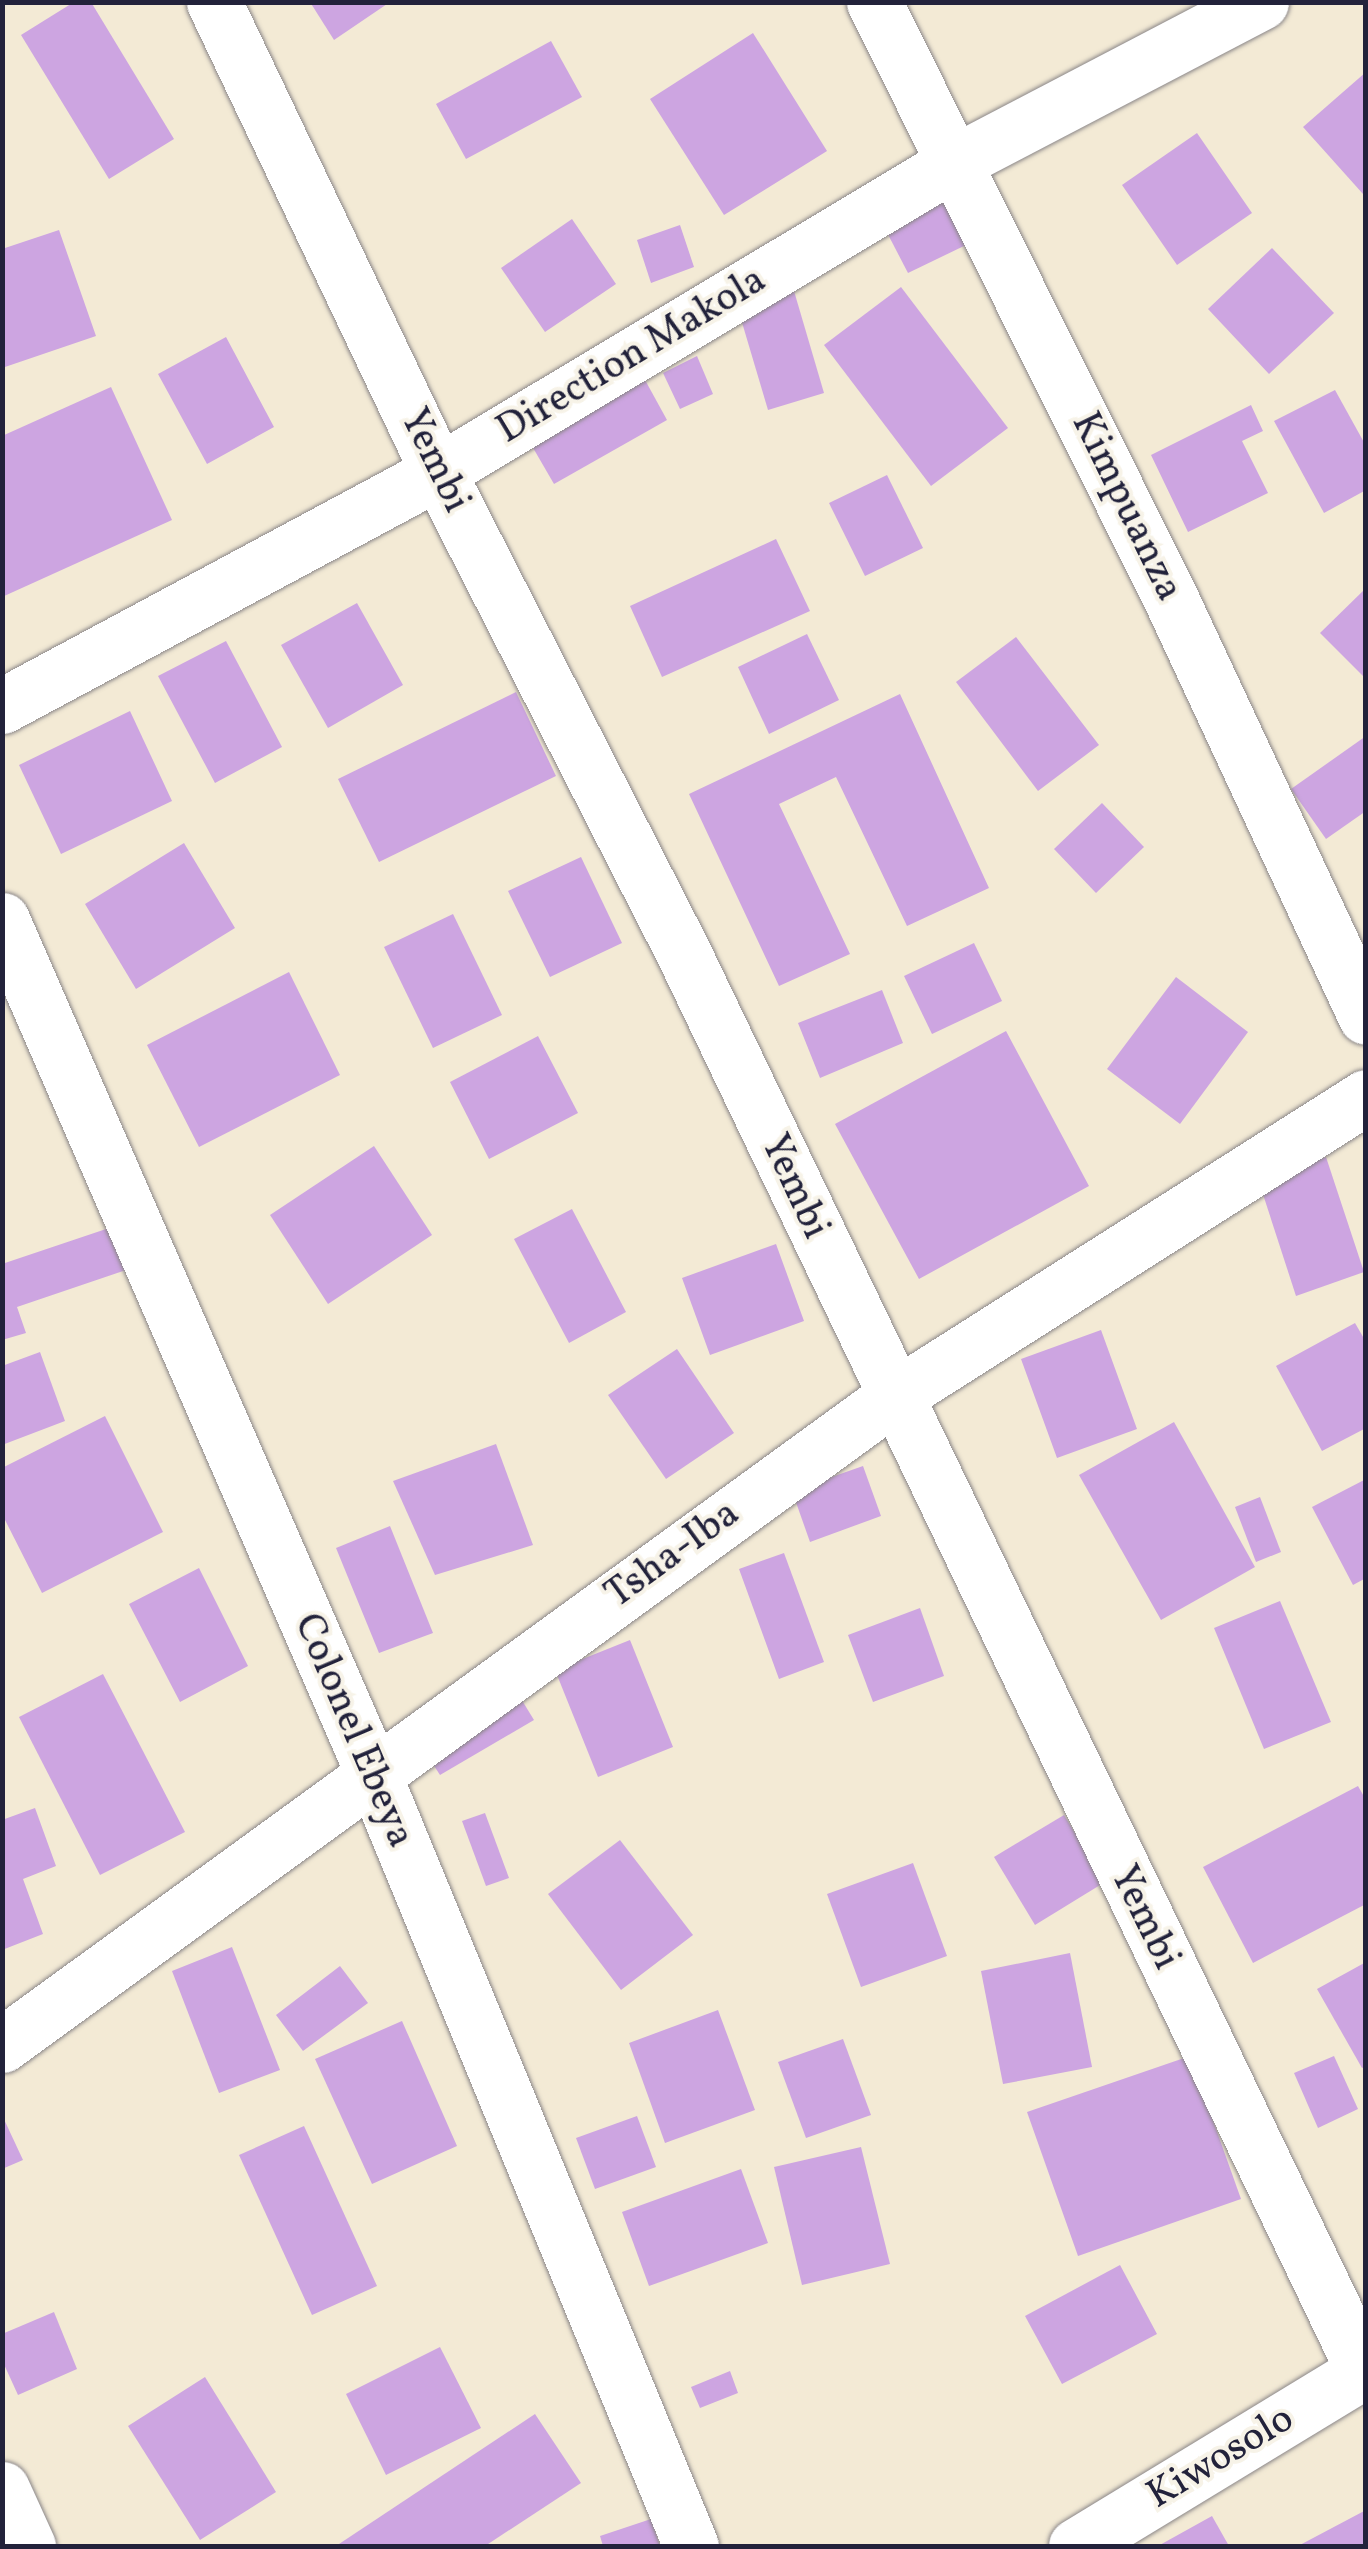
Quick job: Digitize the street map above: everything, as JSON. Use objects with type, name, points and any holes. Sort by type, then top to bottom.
[{"type":"street","name":"Yembi","points":[[214,2],[438,472],[684,954],[892,1398],[1365,2372]]},
{"type":"street","name":"Kimpuanza","points":[[874,2],[957,161],[1366,1017]]},
{"type":"street","name":"Direction Makola","points":[[2,706],[438,472],[957,161],[1261,2]]},
{"type":"street","name":"Colonel Ebeya","points":[[2,920],[372,1771],[691,2546]]},
{"type":"street","name":"Tsha-Iba","points":[[2,2045],[372,1771],[892,1398],[1366,1097]]},
{"type":"street","name":"Kiwosolo","points":[[1076,2546],[1365,2372]]},
{"type":"street","points":[[2,2489],[28,2546]]},
{"type":"building","points":[[74,2],[91,2],[174,139],[109,179],[21,35]]},
{"type":"building","points":[[310,2],[390,2],[334,40]]},
{"type":"building","points":[[753,33],[827,151],[724,215],[650,99]]},
{"type":"building","points":[[551,41],[582,97],[466,159],[436,104]]},
{"type":"building","points":[[1366,72],[1366,192],[1363,194],[1303,127]]},
{"type":"building","points":[[1197,133],[1252,213],[1177,265],[1122,185]]},
{"type":"building","points":[[939,189],[966,245],[908,273],[880,219]]},
{"type":"building","points":[[572,219],[616,284],[545,332],[501,268]]},
{"type":"building","points":[[680,225],[694,267],[651,283],[637,240]]},
{"type":"building","points":[[59,230],[96,336],[2,368],[2,249]]},
{"type":"building","points":[[1272,248],[1334,313],[1269,374],[1208,309]]},
{"type":"building","points":[[901,287],[1008,428],[931,486],[824,345]]},
{"type":"building","points":[[794,291],[824,393],[768,410],[738,309]]},
{"type":"building","points":[[226,337],[274,427],[207,464],[158,374]]},
{"type":"building","points":[[697,356],[713,394],[680,409],[663,373]]},
{"type":"building","points":[[639,369],[667,420],[554,484],[525,434]]},
{"type":"building","points":[[111,387],[172,520],[2,597],[2,436]]},
{"type":"building","points":[[1335,390],[1366,446],[1366,490],[1324,513],[1274,421]]},
{"type":"building","points":[[1251,405],[1263,431],[1242,441],[1268,493],[1188,532],[1151,455]]},
{"type":"building","points":[[887,475],[923,548],[865,576],[829,503]]},
{"type":"building","points":[[776,539],[810,611],[662,677],[630,606]]},
{"type":"building","points":[[1366,588],[1366,679],[1320,633]]},
{"type":"building","points":[[357,603],[403,685],[328,728],[281,645]]},
{"type":"building","points":[[807,634],[839,700],[769,734],[738,667]]},
{"type":"building","points":[[1016,637],[1099,745],[1038,791],[956,682]]},
{"type":"building","points":[[226,641],[282,747],[215,783],[158,676]]},
{"type":"building","points":[[516,692],[556,776],[379,862],[338,779]]},
{"type":"building","points":[[900,694],[989,888],[907,926],[836,777],[779,804],[850,954],[779,986],[689,794]]},
{"type":"building","points":[[130,711],[172,801],[61,854],[19,765]]},
{"type":"building","points":[[1366,736],[1366,811],[1326,839],[1291,789]]},
{"type":"building","points":[[1102,803],[1144,847],[1096,893],[1054,849]]},
{"type":"building","points":[[184,843],[235,928],[136,989],[85,904]]},
{"type":"building","points":[[581,857],[622,943],[550,977],[508,891]]},
{"type":"building","points":[[453,914],[502,1015],[433,1048],[384,947]]},
{"type":"building","points":[[974,943],[1002,1001],[932,1034],[904,976]]},
{"type":"building","points":[[289,972],[340,1075],[199,1147],[147,1045]]},
{"type":"building","points":[[1176,977],[1248,1032],[1180,1124],[1107,1069]]},
{"type":"building","points":[[882,990],[903,1043],[820,1078],[798,1023]]},
{"type":"building","points":[[1006,1031],[1089,1186],[919,1279],[835,1124]]},
{"type":"building","points":[[538,1036],[578,1113],[489,1159],[450,1082]]},
{"type":"building","points":[[374,1146],[432,1235],[328,1304],[270,1215]]},
{"type":"building","points":[[1326,1157],[1364,1272],[1296,1296],[1258,1179]]},
{"type":"building","points":[[572,1209],[626,1312],[569,1343],[514,1239]]},
{"type":"building","points":[[115,1226],[129,1269],[17,1307],[26,1333],[2,1340],[2,1264]]},
{"type":"building","points":[[776,1244],[804,1321],[710,1355],[682,1278]]},
{"type":"building","points":[[1355,1323],[1366,1342],[1366,1428],[1322,1451],[1276,1366]]},
{"type":"building","points":[[1101,1330],[1137,1429],[1057,1458],[1021,1359]]},
{"type":"building","points":[[677,1349],[734,1433],[666,1479],[608,1395]]},
{"type":"building","points":[[40,1352],[65,1421],[2,1445],[2,1366]]},
{"type":"building","points":[[105,1416],[163,1532],[42,1593],[2,1514],[2,1468]]},
{"type":"building","points":[[1174,1422],[1255,1567],[1161,1620],[1079,1475]]},
{"type":"building","points":[[496,1444],[533,1545],[435,1575],[393,1481]]},
{"type":"building","points":[[863,1466],[881,1516],[810,1542],[792,1491]]},
{"type":"building","points":[[1366,1479],[1366,1578],[1353,1585],[1312,1507]]},
{"type":"building","points":[[1260,1497],[1281,1552],[1256,1562],[1235,1507]]},
{"type":"building","points":[[390,1526],[433,1633],[379,1653],[336,1548]]},
{"type":"building","points":[[784,1553],[824,1662],[779,1679],[739,1569]]},
{"type":"building","points":[[199,1568],[248,1666],[180,1702],[129,1604]]},
{"type":"building","points":[[1280,1601],[1331,1722],[1264,1749],[1214,1628]]},
{"type":"building","points":[[920,1608],[944,1676],[873,1702],[848,1635]]},
{"type":"building","points":[[630,1640],[673,1747],[598,1777],[555,1670]]},
{"type":"building","points":[[103,1674],[185,1832],[100,1875],[19,1717]]},
{"type":"building","points":[[515,1689],[534,1720],[440,1775],[420,1744]]},
{"type":"building","points":[[1358,1786],[1366,1800],[1366,1904],[1253,1963],[1203,1867]]},
{"type":"building","points":[[35,1808],[56,1866],[23,1879],[43,1934],[2,1950],[2,1820]]},
{"type":"building","points":[[485,1813],[509,1878],[486,1886],[462,1821]]},
{"type":"building","points":[[1064,1815],[1105,1882],[1035,1925],[994,1857]]},
{"type":"building","points":[[620,1840],[693,1935],[621,1990],[548,1894]]},
{"type":"building","points":[[913,1863],[947,1956],[861,1987],[827,1894]]},
{"type":"building","points":[[232,1947],[280,2070],[219,2093],[172,1971]]},
{"type":"building","points":[[1070,1953],[1092,2067],[1003,2084],[981,1971]]},
{"type":"building","points":[[1366,1962],[1366,2066],[1362,2068],[1317,1989]]},
{"type":"building","points":[[340,1966],[368,2003],[303,2051],[276,2015]]},
{"type":"building","points":[[718,2010],[755,2110],[665,2143],[629,2043]]},
{"type":"building","points":[[402,2021],[457,2146],[372,2184],[315,2059]]},
{"type":"building","points":[[843,2039],[871,2115],[806,2138],[778,2062]]},
{"type":"building","points":[[1190,2056],[1241,2199],[1078,2256],[1027,2112]]},
{"type":"building","points":[[1334,2056],[1358,2109],[1318,2128],[1294,2073]]},
{"type":"building","points":[[2,2115],[23,2160],[2,2169]]},
{"type":"building","points":[[637,2116],[656,2167],[595,2189],[576,2138]]},
{"type":"building","points":[[304,2126],[377,2286],[312,2315],[239,2155]]},
{"type":"building","points":[[861,2147],[890,2264],[802,2285],[774,2167]]},
{"type":"building","points":[[741,2169],[768,2243],[649,2286],[622,2212]]},
{"type":"building","points":[[1120,2265],[1157,2334],[1062,2384],[1025,2316]]},
{"type":"building","points":[[54,2312],[77,2369],[18,2395],[2,2360],[2,2334]]},
{"type":"building","points":[[440,2347],[481,2428],[386,2475],[346,2394]]},
{"type":"building","points":[[730,2371],[738,2393],[700,2408],[691,2387]]},
{"type":"building","points":[[205,2377],[276,2492],[200,2540],[128,2426]]},
{"type":"building","points":[[535,2414],[581,2483],[485,2546],[336,2546]]},
{"type":"building","points":[[1366,2510],[1366,2546],[1298,2546]]},
{"type":"building","points":[[1212,2516],[1229,2546],[1158,2546]]},
{"type":"building","points":[[651,2519],[660,2546],[603,2546],[600,2536]]}]
